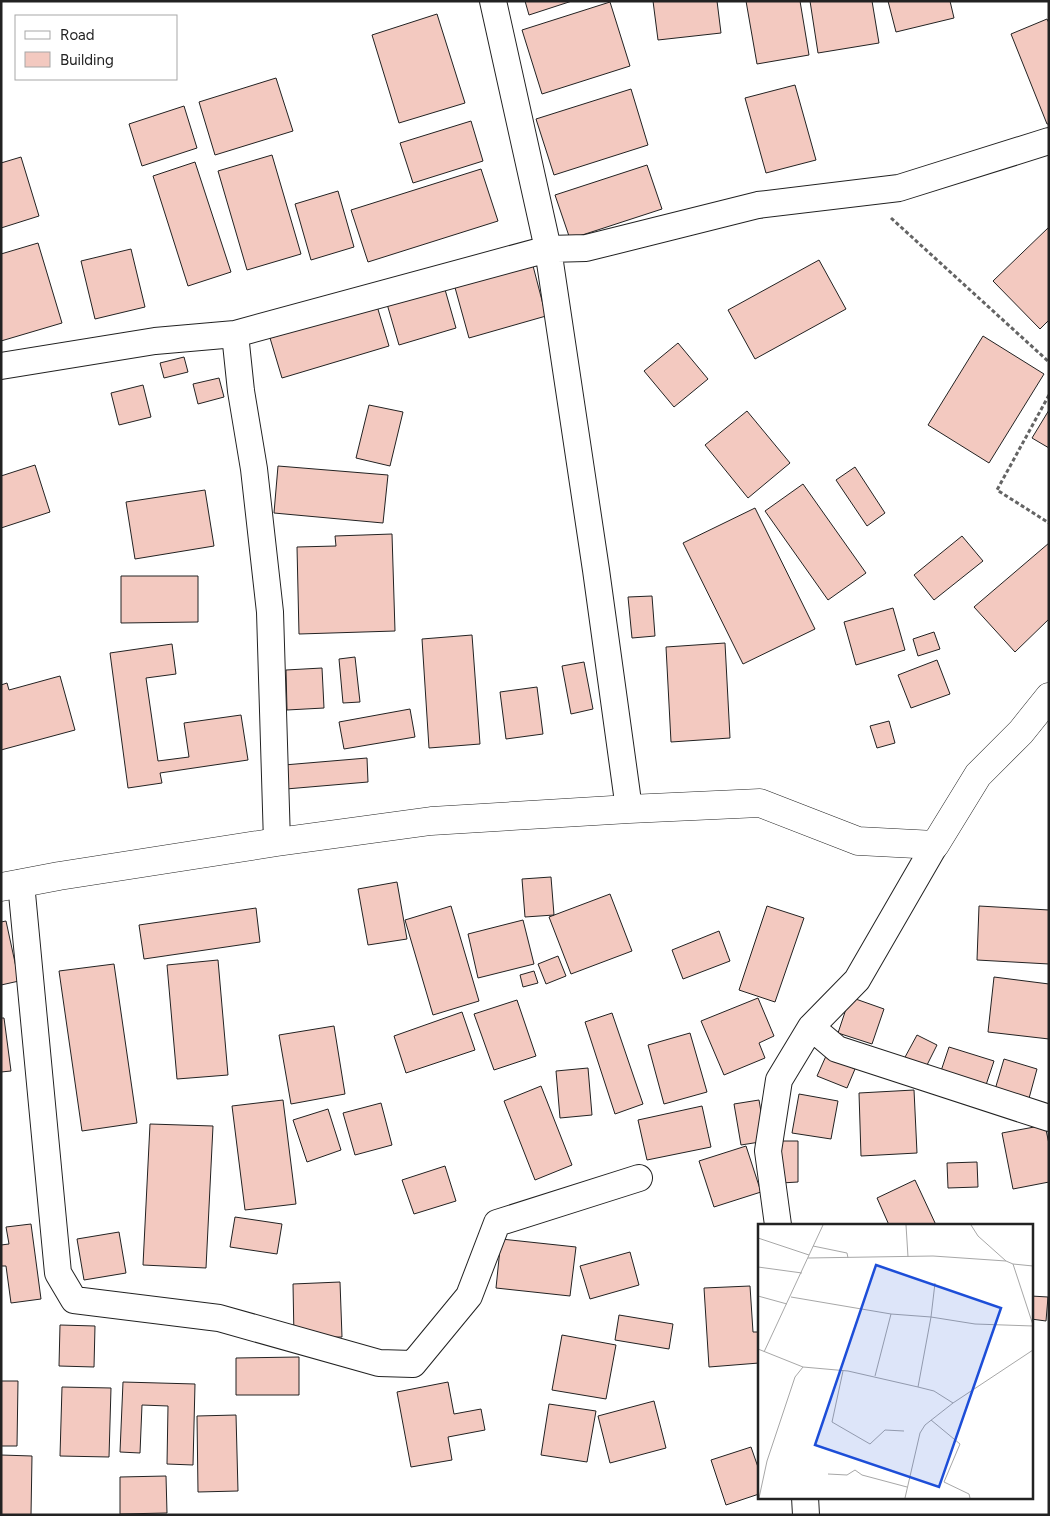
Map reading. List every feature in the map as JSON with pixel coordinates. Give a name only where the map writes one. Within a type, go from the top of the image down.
[{"type":"street","points":[[493,1],[548,249],[596,570],[629,809]]},
{"type":"street","points":[[1,366],[155,341],[235,334],[548,249],[586,248],[758,206],[899,188],[1049,141]]},
{"type":"street","points":[[235,334],[241,391],[254,469],[270,612],[277,842]]},
{"type":"street","points":[[778,1224],[768,1151],[779,1080],[811,1027],[856,980],[934,845],[978,775],[1021,732],[1049,697]]},
{"type":"street","points":[[639,1178],[497,1223],[469,1296],[413,1364],[379,1363],[219,1318],[74,1300],[58,1273],[11,885],[277,842],[432,821],[760,802],[858,841],[934,845]]},
{"type":"street","points":[[811,1027],[837,1049],[1049,1118]]},
{"type":"street","points":[[805,1498],[806,1515]]},
{"type":"path","points":[[862,193],[1049,362]]},
{"type":"path","points":[[1049,395],[998,490],[1049,523]]},
{"type":"building","points":[[525,1],[572,1],[529,15]]},
{"type":"building","points":[[653,1],[717,1],[721,33],[658,40]]},
{"type":"building","points":[[746,1],[800,1],[809,55],[757,64]]},
{"type":"building","points":[[810,1],[872,1],[879,43],[818,53]]},
{"type":"building","points":[[888,1],[950,1],[954,18],[896,32]]},
{"type":"building","points":[[610,2],[630,66],[542,94],[522,30]]},
{"type":"building","points":[[437,14],[465,103],[399,123],[372,35]]},
{"type":"building","points":[[1047,19],[1049,23],[1049,124],[1047,124],[1011,34]]},
{"type":"building","points":[[276,78],[293,131],[215,155],[199,102]]},
{"type":"building","points":[[795,85],[816,160],[766,173],[745,98]]},
{"type":"building","points":[[631,89],[648,145],[554,175],[536,119]]},
{"type":"building","points":[[184,106],[197,148],[142,166],[129,124]]},
{"type":"building","points":[[471,121],[483,161],[413,183],[400,143]]},
{"type":"building","points":[[272,155],[301,254],[247,270],[218,171]]},
{"type":"building","points":[[21,157],[39,216],[1,228],[1,163]]},
{"type":"building","points":[[195,162],[231,272],[188,286],[153,176]]},
{"type":"building","points":[[647,165],[662,209],[570,239],[555,195]]},
{"type":"building","points":[[481,169],[498,221],[368,262],[351,210]]},
{"type":"building","points":[[338,191],[354,247],[311,260],[295,204]]},
{"type":"building","points":[[1049,227],[1049,320],[1040,329],[993,281]]},
{"type":"building","points":[[38,243],[62,323],[1,341],[1,254]]},
{"type":"building","points":[[131,249],[145,307],[95,319],[81,261]]},
{"type":"building","points":[[819,260],[846,309],[755,359],[728,310]]},
{"type":"building","points":[[532,262],[546,316],[469,338],[454,284]]},
{"type":"building","points":[[444,286],[456,328],[399,345],[387,304]]},
{"type":"building","points":[[377,306],[389,346],[282,378],[270,338]]},
{"type":"building","points":[[983,336],[1044,374],[989,463],[928,425]]},
{"type":"building","points":[[678,343],[708,379],[674,407],[644,371]]},
{"type":"building","points":[[184,357],[188,372],[164,378],[160,363]]},
{"type":"building","points":[[219,378],[224,397],[198,404],[193,384]]},
{"type":"building","points":[[143,385],[151,417],[119,425],[111,393]]},
{"type":"building","points":[[369,405],[403,412],[390,466],[356,458]]},
{"type":"building","points":[[1049,410],[1049,448],[1032,438]]},
{"type":"building","points":[[747,411],[790,463],[748,498],[705,445]]},
{"type":"building","points":[[35,465],[50,512],[1,528],[1,476]]},
{"type":"building","points":[[278,466],[388,475],[383,523],[274,513]]},
{"type":"building","points":[[855,467],[885,513],[867,526],[836,480]]},
{"type":"building","points":[[803,484],[866,573],[828,600],[765,511]]},
{"type":"building","points":[[205,490],[214,546],[135,559],[126,502]]},
{"type":"building","points":[[755,508],[815,629],[743,664],[683,543]]},
{"type":"building","points":[[392,534],[395,631],[299,634],[297,547],[336,546],[335,536]]},
{"type":"building","points":[[962,536],[983,561],[934,600],[914,575]]},
{"type":"building","points":[[1049,543],[1049,619],[1015,652],[974,607]]},
{"type":"building","points":[[121,576],[198,576],[198,622],[121,623]]},
{"type":"building","points":[[652,596],[655,636],[632,638],[628,597]]},
{"type":"building","points":[[893,608],[905,650],[856,665],[844,622]]},
{"type":"building","points":[[934,632],[940,649],[918,656],[913,639]]},
{"type":"building","points":[[472,635],[480,744],[429,748],[422,639]]},
{"type":"building","points":[[725,643],[730,738],[671,742],[666,647]]},
{"type":"building","points":[[172,644],[176,674],[146,678],[158,761],[189,757],[184,723],[241,715],[248,760],[160,773],[162,783],[128,788],[110,653]]},
{"type":"building","points":[[355,657],[360,702],[343,703],[339,659]]},
{"type":"building","points":[[937,660],[950,694],[911,708],[898,675]]},
{"type":"building","points":[[584,662],[593,709],[571,714],[562,666]]},
{"type":"building","points":[[322,668],[324,708],[287,710],[286,670]]},
{"type":"building","points":[[60,676],[75,730],[1,750],[1,685],[7,683],[9,690]]},
{"type":"building","points":[[537,687],[543,734],[506,739],[500,692]]},
{"type":"building","points":[[410,709],[415,737],[344,749],[339,722]]},
{"type":"building","points":[[889,721],[895,743],[877,748],[870,726]]},
{"type":"building","points":[[367,758],[368,782],[286,789],[284,765]]},
{"type":"building","points":[[551,877],[554,915],[525,917],[522,879]]},
{"type":"building","points":[[397,882],[407,939],[368,945],[358,889]]},
{"type":"building","points":[[610,894],[632,951],[571,974],[549,917]]},
{"type":"building","points":[[451,906],[479,1001],[433,1015],[405,920]]},
{"type":"building","points":[[767,906],[804,918],[775,1002],[739,990]]},
{"type":"building","points":[[979,906],[1049,910],[1049,964],[977,960]]},
{"type":"building","points":[[256,908],[260,942],[144,959],[139,925]]},
{"type":"building","points":[[523,920],[534,964],[478,978],[468,934]]},
{"type":"building","points":[[6,921],[19,981],[1,985],[1,922]]},
{"type":"building","points":[[719,931],[730,961],[683,979],[672,950]]},
{"type":"building","points":[[558,956],[566,976],[546,984],[538,964]]},
{"type":"building","points":[[218,960],[228,1075],[177,1079],[167,965]]},
{"type":"building","points":[[114,964],[137,1123],[82,1131],[59,971]]},
{"type":"building","points":[[534,971],[538,983],[523,987],[520,975]]},
{"type":"building","points":[[994,977],[1049,984],[1049,1039],[988,1032]]},
{"type":"building","points":[[850,997],[884,1009],[872,1044],[838,1033]]},
{"type":"building","points":[[758,998],[774,1036],[759,1043],[765,1058],[724,1075],[701,1021]]},
{"type":"building","points":[[517,1000],[536,1056],[494,1070],[474,1014]]},
{"type":"building","points":[[462,1012],[475,1050],[406,1073],[394,1036]]},
{"type":"building","points":[[612,1013],[643,1104],[615,1114],[585,1022]]},
{"type":"building","points":[[1,1018],[4,1018],[11,1071],[1,1072]]},
{"type":"building","points":[[334,1026],[345,1094],[291,1104],[279,1035]]},
{"type":"building","points":[[690,1033],[707,1092],[664,1104],[648,1045]]},
{"type":"building","points":[[917,1035],[937,1045],[925,1069],[904,1059]]},
{"type":"building","points":[[949,1047],[994,1061],[985,1088],[940,1074]]},
{"type":"building","points":[[826,1056],[855,1069],[847,1088],[817,1076]]},
{"type":"building","points":[[1004,1059],[1037,1069],[1028,1102],[994,1093]]},
{"type":"building","points":[[588,1068],[592,1115],[560,1118],[556,1071]]},
{"type":"building","points":[[541,1086],[572,1165],[535,1180],[504,1101]]},
{"type":"building","points":[[914,1090],[917,1153],[861,1156],[859,1093]]},
{"type":"building","points":[[799,1094],[838,1101],[831,1139],[792,1133]]},
{"type":"building","points":[[283,1100],[296,1204],[245,1210],[232,1106]]},
{"type":"building","points":[[759,1100],[766,1141],[741,1145],[734,1104]]},
{"type":"building","points":[[381,1103],[392,1145],[355,1155],[343,1113]]},
{"type":"building","points":[[702,1106],[711,1147],[647,1160],[638,1120]]},
{"type":"building","points":[[328,1109],[341,1150],[307,1162],[293,1120]]},
{"type":"building","points":[[150,1124],[213,1126],[206,1268],[143,1265]]},
{"type":"building","points":[[1045,1125],[1049,1144],[1049,1182],[1013,1189],[1002,1133]]},
{"type":"building","points":[[781,1141],[798,1141],[798,1182],[781,1183]]},
{"type":"building","points":[[746,1146],[761,1192],[714,1207],[699,1161]]},
{"type":"building","points":[[977,1162],[978,1187],[948,1188],[947,1163]]},
{"type":"building","points":[[445,1166],[456,1201],[414,1214],[402,1180]]},
{"type":"building","points":[[915,1180],[936,1224],[889,1224],[877,1198]]},
{"type":"building","points":[[235,1217],[282,1224],[277,1254],[230,1247]]},
{"type":"building","points":[[31,1224],[41,1299],[11,1303],[6,1266],[1,1266],[1,1245],[9,1244],[6,1227]]},
{"type":"building","points":[[119,1232],[126,1273],[84,1280],[77,1239]]},
{"type":"building","points":[[501,1239],[576,1247],[570,1296],[496,1288]]},
{"type":"building","points":[[630,1252],[639,1285],[590,1299],[580,1266]]},
{"type":"building","points":[[340,1282],[342,1337],[294,1338],[293,1284]]},
{"type":"building","points":[[750,1286],[753,1332],[758,1332],[758,1363],[709,1367],[704,1288]]},
{"type":"building","points":[[1032,1296],[1048,1297],[1046,1321],[1032,1319]]},
{"type":"building","points":[[619,1315],[673,1324],[669,1349],[615,1340]]},
{"type":"building","points":[[60,1325],[95,1326],[94,1367],[59,1366]]},
{"type":"building","points":[[562,1335],[616,1345],[606,1399],[552,1390]]},
{"type":"building","points":[[299,1357],[299,1395],[236,1395],[236,1358]]},
{"type":"building","points":[[1,1381],[18,1381],[17,1446],[1,1446]]},
{"type":"building","points":[[123,1382],[195,1384],[193,1465],[167,1464],[168,1406],[142,1405],[140,1453],[120,1452]]},
{"type":"building","points":[[448,1382],[454,1414],[481,1409],[485,1430],[448,1437],[452,1460],[411,1467],[397,1392]]},
{"type":"building","points":[[62,1387],[111,1388],[109,1457],[60,1456]]},
{"type":"building","points":[[654,1401],[666,1448],[610,1463],[598,1416]]},
{"type":"building","points":[[549,1404],[596,1411],[587,1462],[541,1455]]},
{"type":"building","points":[[236,1415],[238,1491],[198,1492],[197,1416]]},
{"type":"building","points":[[751,1447],[758,1467],[758,1494],[726,1505],[711,1460]]},
{"type":"building","points":[[1,1455],[32,1456],[31,1515],[1,1515]]},
{"type":"building","points":[[166,1476],[167,1513],[120,1514],[120,1477]]}]
